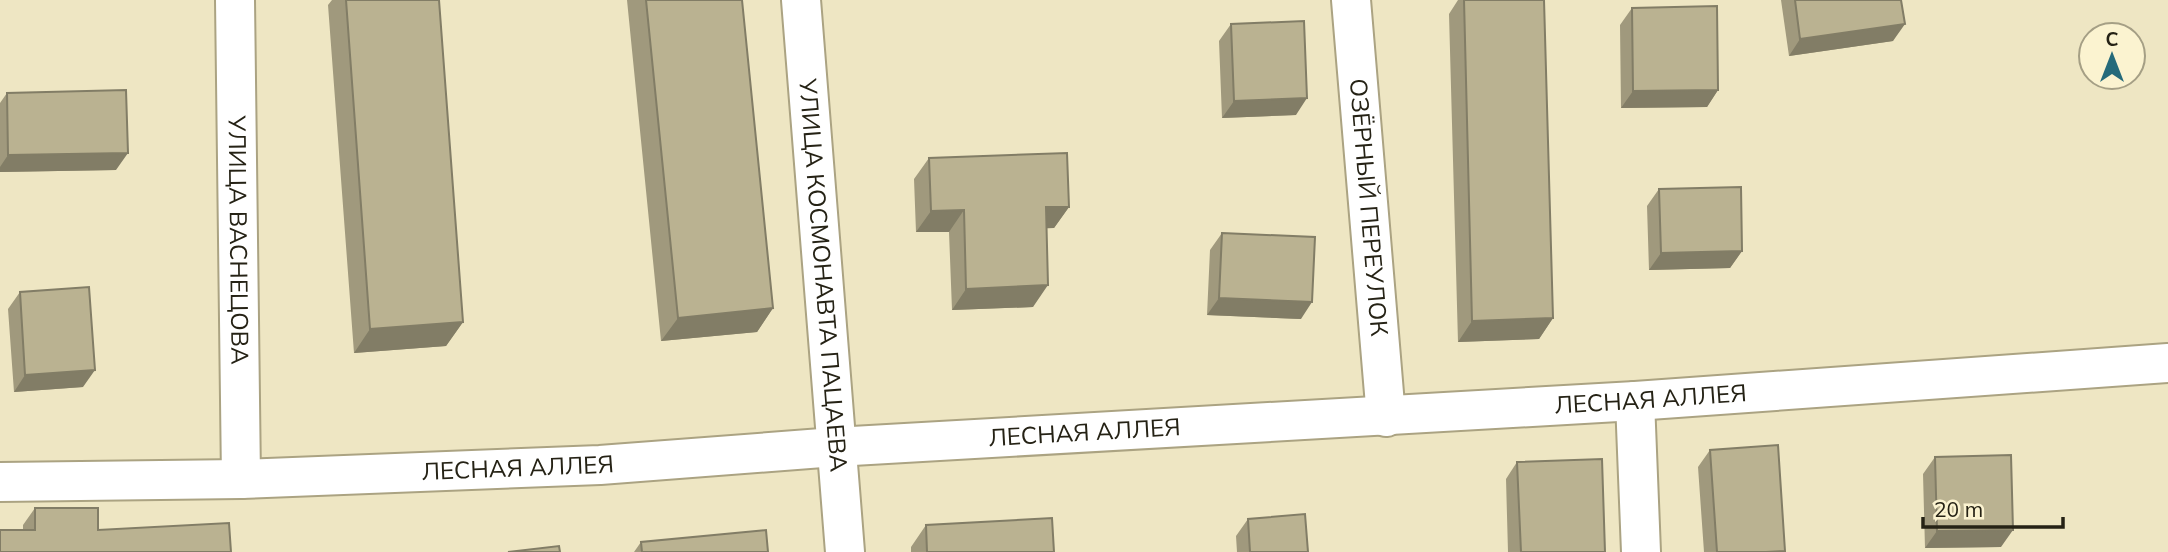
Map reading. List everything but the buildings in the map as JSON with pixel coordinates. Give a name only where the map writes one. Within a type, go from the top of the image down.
[{"type":"street","name":"УЛИЦА ВАСНЕЦОВА","points":[[234,0],[241,478]]},
{"type":"street","name":"УЛИЦА КОСМОНАВТА ПАЦАЕВА","points":[[802,0],[845,552]]},
{"type":"street","name":"ОЗЁРНЫЙ ПЕРЕУЛОК","points":[[1350,0],[1386,417]]},
{"type":"street","name":"ЛЕСНАЯ АЛЛЕЯ","points":[[0,482],[241,478],[600,465],[835,447],[1635,401],[2168,363]]},
{"type":"street","points":[[1635,401],[1641,552]]}]
